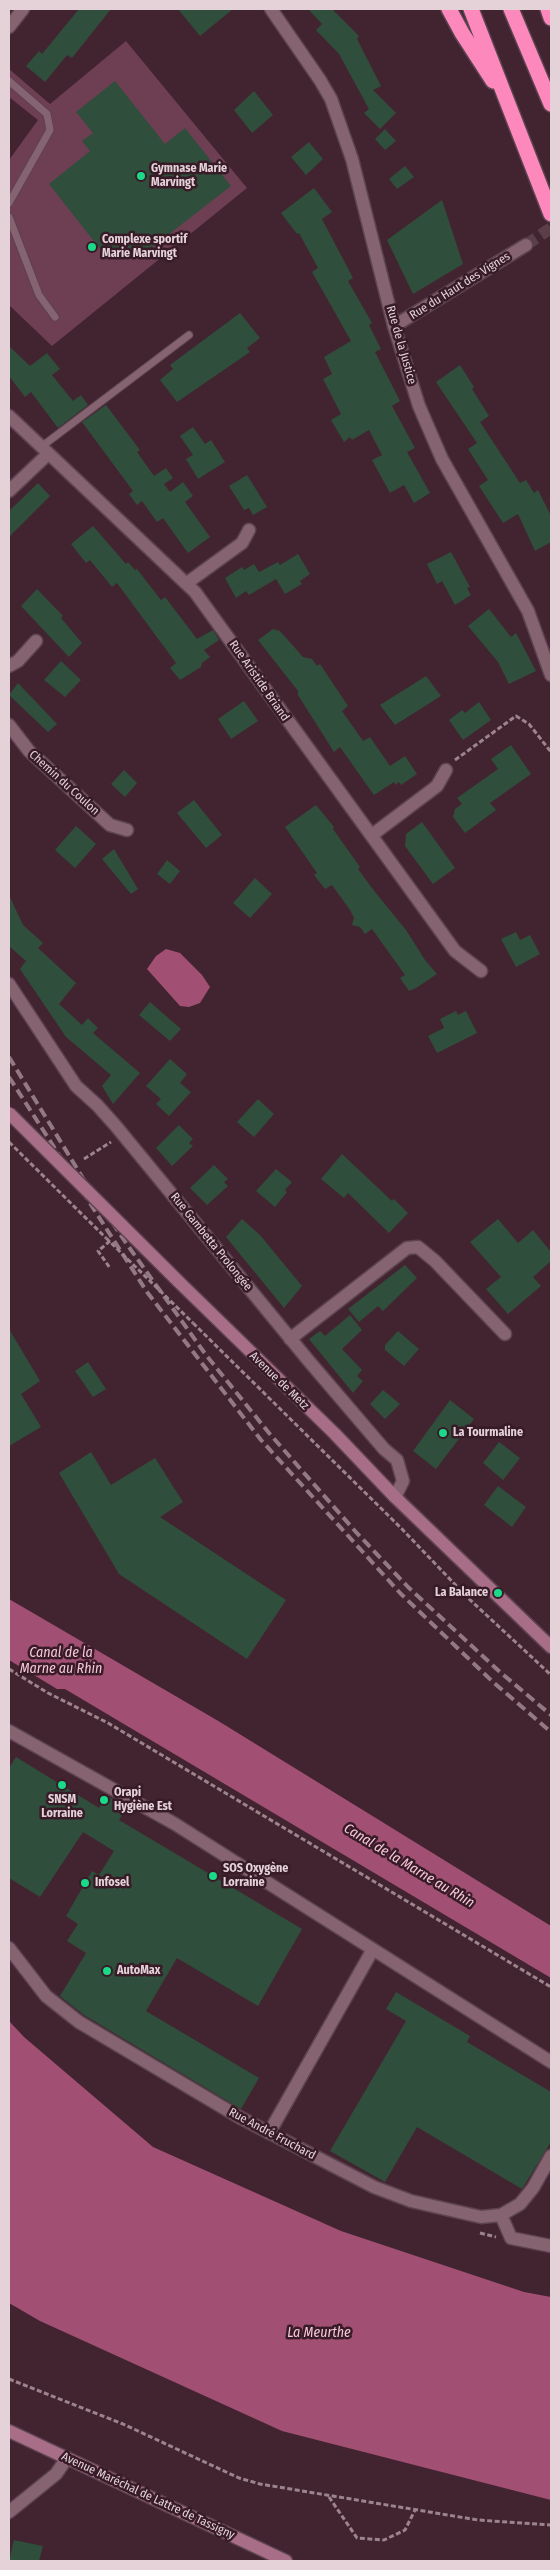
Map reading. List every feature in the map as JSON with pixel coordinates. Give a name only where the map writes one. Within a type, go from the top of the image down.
[{"type":"highway","points":[[449,9],[462,33],[513,112]]},
{"type":"highway","points":[[471,9],[513,112],[551,214]]},
{"type":"highway","points":[[511,9],[551,104]]},
{"type":"highway","points":[[548,9],[551,18]]},
{"type":"main road","name":"Avenue de Metz","points":[[9,1113],[335,1434],[395,1497],[551,1647]]},
{"type":"main road","name":"Avenue Maréchal de Lattre de Tassigny","points":[[9,2430],[286,2561]]},
{"type":"street","points":[[9,26],[23,9]]},
{"type":"street","name":"Rue de la Justice","points":[[271,9],[320,80],[342,128],[394,326],[419,406],[431,434],[528,611],[551,675]]},
{"type":"street","name":"Rue du Haut des Vignes","points":[[394,326],[526,245]]},
{"type":"street","name":"Rue Aristide Briand","points":[[9,416],[187,583],[455,951],[481,970]]},
{"type":"street","points":[[9,491],[45,451]]},
{"type":"street","points":[[187,583],[242,543],[249,530]]},
{"type":"street","points":[[9,666],[18,661],[36,640]]},
{"type":"street","name":"Chemin du Coulon","points":[[9,725],[29,751],[110,825],[127,830]]},
{"type":"street","points":[[372,835],[437,786],[446,770]]},
{"type":"street","name":"Rue Gambetta Prolongée","points":[[9,984],[76,1086],[98,1105],[290,1339],[384,1449],[397,1460],[401,1468],[403,1481],[395,1497]]},
{"type":"street","points":[[290,1339],[407,1248],[418,1247],[436,1261],[505,1334]]},
{"type":"street","points":[[9,1731],[175,1824],[551,2062]]},
{"type":"street","name":"Rue André Fruchard","points":[[9,1948],[54,2005],[239,2118],[374,2187],[411,2201],[481,2217],[501,2215]]},
{"type":"street","points":[[269,2133],[372,1950]]},
{"type":"street","points":[[551,2156],[533,2188],[520,2204],[501,2215],[511,2238],[551,2246]]},
{"type":"street","points":[[9,2512],[56,2474],[67,2458]]},
{"type":"lane","points":[[9,81],[47,114],[50,130],[9,203]]},
{"type":"lane","points":[[9,218],[39,295],[55,317]]},
{"type":"lane","points":[[45,451],[188,335]]},
{"type":"path","points":[[446,770],[457,758],[516,716],[529,724],[551,752]]},
{"type":"path","points":[[9,1142],[402,1529],[467,1598],[551,1675]]},
{"type":"path","points":[[84,1159],[112,1142]]},
{"type":"path","points":[[108,1240],[98,1251],[110,1268]]},
{"type":"path","points":[[9,1668],[48,1693],[108,1723],[551,1987]]},
{"type":"path","points":[[9,2379],[123,2424],[239,2478],[328,2497],[494,2522],[551,2525]]},
{"type":"path","points":[[328,2497],[357,2538],[384,2540],[405,2530],[415,2510]]},
{"type":"shaded area","name":"Complexe sportif Marie Marvingt","points":[[126,41],[247,188],[52,346],[9,305],[9,160],[38,120],[9,97],[9,69],[50,104]]},
{"type":"water","points":[[166,949],[180,953],[202,975],[210,987],[200,1003],[189,1007],[180,1006],[147,969],[156,956]]},
{"type":"water","name":"Canal de la Marne au Rhin","points":[[9,1599],[220,1722],[551,1926],[551,1978],[65,1689],[57,1689],[9,1660]]},
{"type":"water","name":"La Meurthe","points":[[9,2021],[24,2037],[153,2147],[341,2231],[524,2292],[551,2297],[551,2500],[282,2431],[40,2321],[9,2303]]},
{"type":"building","points":[[79,9],[111,9],[72,58],[67,55],[45,82],[26,66],[39,51],[42,54]]},
{"type":"building","points":[[178,9],[233,9],[200,36]]},
{"type":"building","points":[[308,9],[332,9],[359,36],[357,39],[381,86],[373,90],[396,113],[380,129],[364,113],[369,109],[339,54],[316,30],[322,24]]},
{"type":"building","name":"Gymnase Marie Marvingt","points":[[115,81],[165,144],[185,128],[231,186],[137,259],[128,247],[115,257],[110,250],[104,254],[49,184],[90,151],[82,141],[93,133],[76,112]]},
{"type":"building","points":[[254,91],[273,115],[252,133],[234,110]]},
{"type":"building","points":[[385,129],[396,141],[385,150],[375,139]]},
{"type":"building","points":[[309,142],[323,159],[306,175],[291,157]]},
{"type":"building","points":[[405,166],[414,177],[397,189],[389,179]]},
{"type":"building","points":[[314,188],[332,212],[322,219],[353,278],[348,281],[372,323],[369,325],[381,349],[375,352],[400,401],[392,406],[415,448],[407,452],[430,493],[414,503],[404,485],[390,493],[372,460],[382,455],[369,430],[352,440],[350,437],[344,442],[331,420],[341,414],[323,379],[332,374],[324,357],[351,341],[312,272],[318,268],[299,233],[297,234],[281,213]]},
{"type":"building","points":[[442,200],[463,264],[413,294],[387,240]]},
{"type":"building","points":[[240,313],[260,338],[247,348],[250,352],[177,402],[160,380],[173,369],[170,365]]},
{"type":"building","points":[[9,346],[30,366],[47,353],[60,369],[52,375],[73,401],[81,395],[88,405],[58,428],[31,392],[25,397],[9,376]]},
{"type":"building","points":[[460,365],[489,416],[480,422],[520,483],[526,480],[534,493],[538,490],[551,516],[551,542],[535,551],[518,514],[503,523],[479,486],[488,480],[468,449],[477,443],[436,382]]},
{"type":"building","points":[[106,405],[140,450],[137,452],[154,476],[166,468],[173,478],[164,484],[170,492],[183,482],[193,496],[185,502],[210,537],[188,553],[163,518],[157,522],[142,501],[137,505],[129,494],[133,491],[82,422]]},
{"type":"building","points":[[193,427],[205,444],[211,440],[225,462],[198,479],[186,459],[193,455],[180,436]]},
{"type":"building","points":[[247,475],[267,507],[253,515],[249,508],[244,510],[229,486]]},
{"type":"building","points":[[38,483],[50,496],[9,537],[9,511]]},
{"type":"building","points":[[93,526],[126,564],[128,562],[135,570],[137,569],[161,600],[165,597],[197,639],[213,630],[219,640],[204,650],[210,657],[202,663],[201,667],[180,680],[170,668],[176,663],[117,583],[112,587],[90,560],[86,563],[71,544]]},
{"type":"building","points":[[451,552],[470,587],[467,588],[471,595],[455,605],[442,581],[437,584],[427,564]]},
{"type":"building","points":[[298,554],[310,574],[300,581],[302,584],[285,594],[276,579],[249,595],[246,591],[236,598],[225,578],[242,567],[244,570],[254,564],[259,572],[278,562],[280,565]]},
{"type":"building","points":[[37,589],[63,616],[61,618],[82,643],[69,657],[21,606]]},
{"type":"building","points":[[489,609],[511,637],[516,633],[536,671],[509,684],[498,662],[468,626]]},
{"type":"building","points":[[273,629],[280,631],[303,657],[312,659],[317,666],[320,664],[348,706],[342,711],[363,741],[370,737],[390,766],[405,756],[417,774],[401,785],[399,782],[395,785],[394,782],[374,795],[340,747],[334,752],[298,695],[298,691],[258,640]]},
{"type":"building","points":[[61,661],[81,680],[65,697],[44,680]]},
{"type":"building","points":[[426,676],[441,696],[395,725],[380,705]]},
{"type":"building","points":[[18,683],[57,724],[48,732],[9,695]]},
{"type":"building","points":[[244,701],[258,721],[231,739],[218,719]]},
{"type":"building","points":[[479,702],[491,720],[463,740],[449,720],[462,710],[465,713]]},
{"type":"building","points":[[511,745],[531,774],[490,803],[496,810],[465,833],[453,817],[455,809],[462,804],[457,798],[498,769],[491,759]]},
{"type":"building","points":[[124,770],[137,783],[125,797],[111,784]]},
{"type":"building","points":[[194,800],[222,835],[206,848],[177,813]]},
{"type":"building","points":[[316,805],[334,827],[333,829],[360,867],[358,869],[406,930],[425,960],[437,974],[416,988],[409,991],[400,978],[405,975],[372,929],[365,934],[360,927],[352,925],[354,918],[350,910],[332,885],[325,889],[314,875],[317,873],[285,827]]},
{"type":"building","points":[[422,822],[455,868],[433,884],[405,846],[406,834]]},
{"type":"building","points":[[76,826],[96,844],[75,868],[55,850]]},
{"type":"building","points":[[114,849],[138,889],[131,894],[102,859]]},
{"type":"building","points":[[167,860],[180,871],[170,884],[157,874]]},
{"type":"building","points":[[255,878],[272,894],[250,918],[233,903]]},
{"type":"building","points":[[9,895],[23,925],[43,943],[38,948],[76,983],[59,1004],[82,1025],[88,1018],[98,1028],[93,1033],[140,1073],[113,1104],[102,1086],[111,1075],[66,1037],[20,969],[26,961],[9,946]]},
{"type":"building","points":[[516,932],[520,940],[530,935],[540,954],[516,967],[501,939]]},
{"type":"building","points":[[150,1002],[181,1029],[170,1041],[139,1015]]},
{"type":"building","points":[[456,1011],[458,1015],[466,1011],[477,1033],[437,1053],[428,1036],[444,1028],[440,1019]]},
{"type":"building","points":[[170,1059],[187,1074],[180,1083],[191,1092],[169,1116],[156,1104],[161,1099],[146,1086]]},
{"type":"building","points":[[258,1099],[274,1114],[254,1137],[237,1122]]},
{"type":"building","points":[[179,1125],[193,1139],[189,1143],[193,1146],[172,1166],[156,1148]]},
{"type":"building","points":[[342,1154],[392,1201],[394,1199],[408,1213],[389,1233],[348,1193],[344,1198],[321,1179]]},
{"type":"building","points":[[214,1165],[228,1179],[224,1182],[228,1186],[207,1205],[190,1188]]},
{"type":"building","points":[[276,1169],[292,1182],[275,1207],[256,1191]]},
{"type":"building","points":[[242,1219],[260,1235],[302,1286],[284,1308],[226,1237]]},
{"type":"building","points":[[498,1219],[518,1243],[533,1230],[551,1252],[551,1261],[533,1277],[541,1286],[508,1314],[486,1289],[501,1277],[470,1242]]},
{"type":"building","points":[[405,1265],[417,1278],[383,1311],[378,1306],[359,1322],[348,1309]]},
{"type":"building","points":[[350,1315],[362,1330],[342,1349],[362,1370],[357,1376],[363,1381],[353,1393],[309,1339],[320,1331],[325,1336]]},
{"type":"building","points":[[9,1329],[40,1381],[21,1394],[41,1427],[9,1446]]},
{"type":"building","points":[[398,1331],[419,1349],[404,1366],[385,1350],[385,1345]]},
{"type":"building","points":[[88,1362],[106,1389],[93,1397],[75,1371]]},
{"type":"building","points":[[383,1390],[400,1404],[385,1419],[370,1404]]},
{"type":"building","name":"La Tourmaline","points":[[450,1400],[474,1419],[436,1469],[413,1451]]},
{"type":"building","points":[[499,1442],[520,1458],[503,1480],[483,1463]]},
{"type":"building","points":[[91,1452],[111,1485],[155,1458],[183,1502],[160,1517],[286,1600],[247,1659],[119,1574],[59,1473]]},
{"type":"building","points":[[498,1486],[526,1507],[512,1527],[484,1505]]},
{"type":"building","points":[[16,1757],[99,1808],[107,1796],[127,1807],[119,1820],[302,1929],[258,2006],[177,1958],[146,2011],[259,2078],[241,2109],[84,2015],[60,1996],[86,1953],[67,1941],[78,1924],[66,1916],[92,1871],[99,1875],[114,1851],[83,1832],[40,1897],[9,1878],[9,1768]]},
{"type":"building","points":[[396,1992],[470,2036],[467,2042],[551,2092],[551,2142],[522,2189],[417,2127],[385,2182],[330,2151],[406,2021],[386,2009]]},
{"type":"building","points":[[14,2540],[43,2546],[39,2561],[9,2561]]},
{"type":"tunnel","points":[[526,245],[551,228]]},
{"type":"railway","points":[[9,1057],[84,1180],[126,1243],[206,1355],[269,1433],[355,1531],[408,1587],[500,1672],[551,1715]]},
{"type":"railway","points":[[9,1077],[147,1292],[261,1440],[401,1594],[493,1682],[551,1732]]},
{"type":"place","name":"Gymnase Marie Marvingt","points":[[141,176]]},
{"type":"place","name":"Complexe sportif Marie Marvingt","points":[[92,247]]},
{"type":"place","name":"La Tourmaline","points":[[443,1433]]},
{"type":"place","name":"La Balance","points":[[498,1593]]},
{"type":"place","name":"SNSM Lorraine","points":[[62,1785]]},
{"type":"place","name":"Orapi Hygiène Est","points":[[104,1800]]},
{"type":"place","name":"SOS Oxygène Lorraine","points":[[213,1876]]},
{"type":"place","name":"Infosel","points":[[85,1883]]},
{"type":"place","name":"AutoMax","points":[[107,1971]]}]
